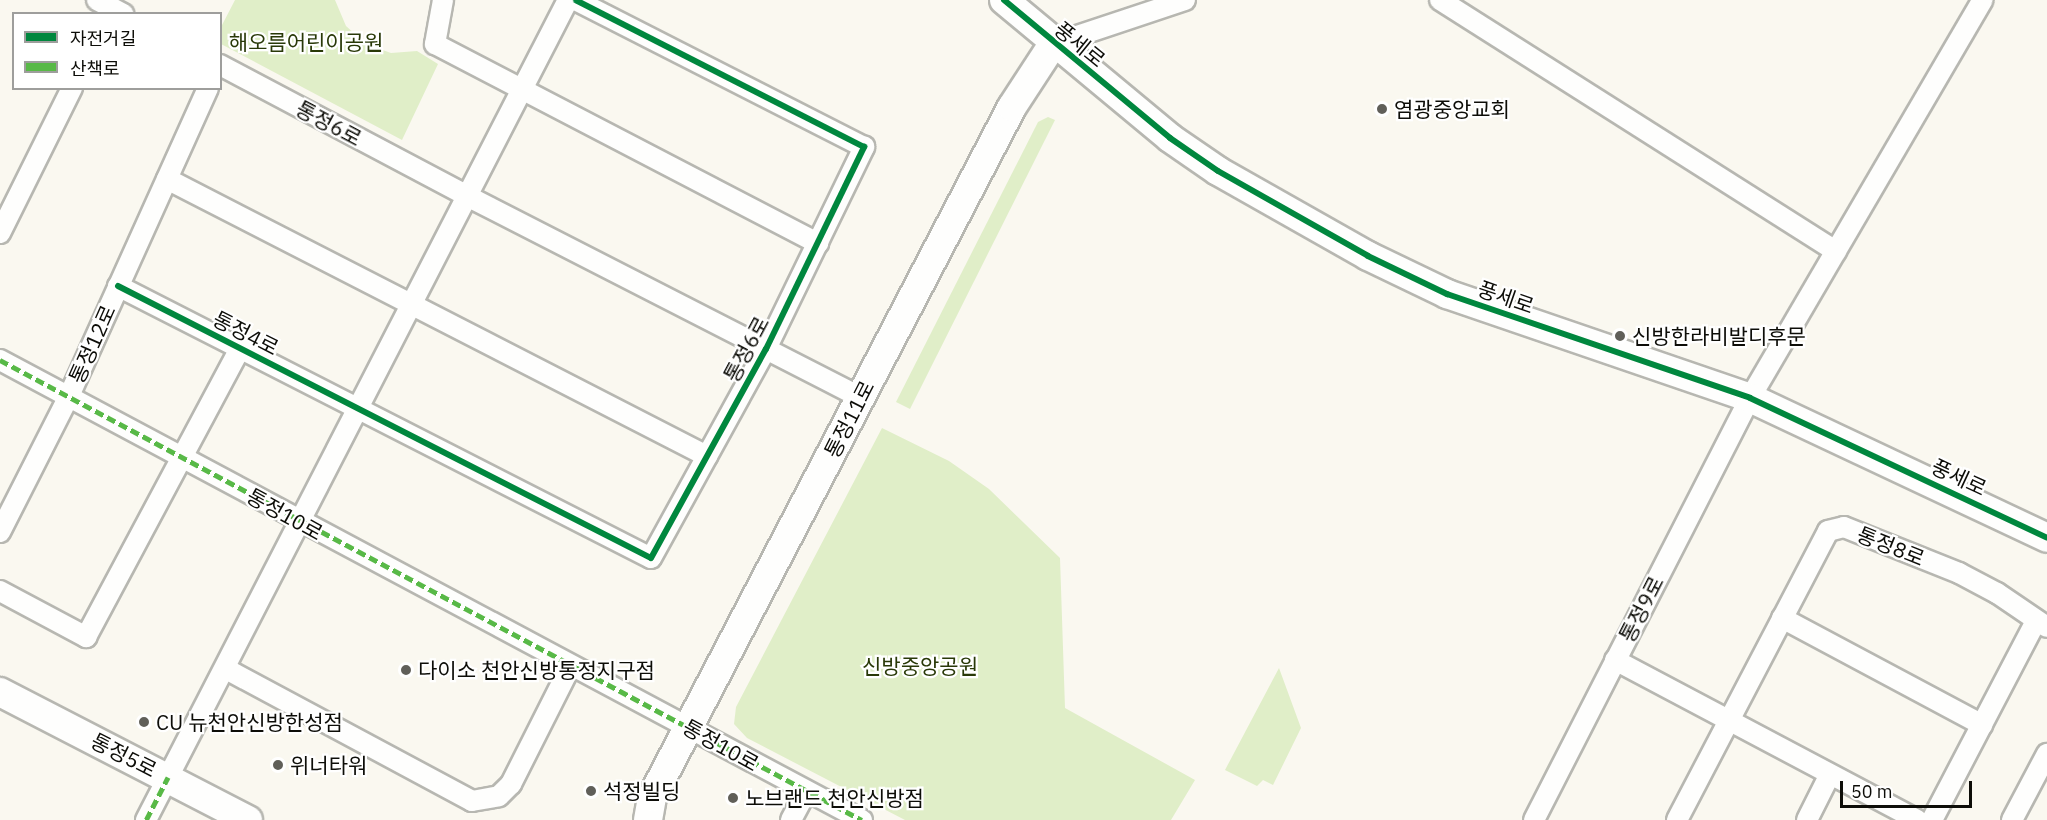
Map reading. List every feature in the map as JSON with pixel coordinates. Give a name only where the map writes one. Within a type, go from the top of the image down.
[{"type":"street","points":[[443,0],[435,44],[521,92],[818,243]]},
{"type":"street","points":[[146,820],[301,524],[568,0]]},
{"type":"street","name":"통정6로","points":[[359,409],[651,558],[766,349],[864,147],[576,0]]},
{"type":"street","name":"풍세로","points":[[1004,0],[1053,44],[1218,171],[1368,256],[1447,294],[1750,398],[2047,538]]},
{"type":"street","points":[[1053,44],[1185,0]]},
{"type":"street","points":[[1440,0],[1836,251]]},
{"type":"street","name":"통정9로","points":[[1534,820],[1750,398],[1983,0]]},
{"type":"street","name":"통정11로","points":[[630,820],[650,808],[689,727],[1012,107],[1053,44]]},
{"type":"street","name":"통정6로","points":[[222,66],[469,197],[860,397]]},
{"type":"street","points":[[0,233],[71,90]]},
{"type":"street","name":"통정12로","points":[[0,532],[69,396],[207,90]]},
{"type":"street","points":[[167,179],[414,303],[707,456]]},
{"type":"street","name":"통정4로","points":[[118,286],[359,409]]},
{"type":"street","name":"통정4로","points":[[0,591],[86,637],[240,348]]},
{"type":"street","name":"통정10로","points":[[0,360],[182,457],[301,524],[862,820]]},
{"type":"street","name":"통정8로","points":[[1677,820],[1822,539],[1828,531],[1844,527],[1959,573],[1997,593],[2042,624],[1982,725],[1932,820]]},
{"type":"street","points":[[1782,618],[1982,725]]},
{"type":"street","points":[[1614,660],[1917,820]]},
{"type":"street","points":[[226,669],[472,801],[499,796],[512,784],[570,667]]},
{"type":"street","name":"통정5로","points":[[0,692],[248,820]]},
{"type":"street","points":[[2013,820],[2047,754]]},
{"type":"street","points":[[1807,820],[1830,774]]},
{"type":"street","points":[[791,820],[806,792]]},
{"type":"green space","name":"해오름어린이공원","points":[[235,0],[335,0],[346,26],[366,44],[391,53],[417,51],[438,64],[402,140],[222,45],[222,25]]},
{"type":"green space","points":[[1048,117],[1055,120],[910,409],[896,402],[1038,122]]},
{"type":"green space","name":"신방중앙공원","points":[[882,428],[949,461],[989,489],[1060,558],[1065,708],[1195,780],[1171,820],[905,820],[747,738],[734,724],[736,707]]},
{"type":"green space","points":[[1279,668],[1301,728],[1273,785],[1263,780],[1257,786],[1225,770]]},
{"type":"marked path","points":[[0,360],[862,820]]},
{"type":"marked path","points":[[146,820],[168,777]]},
{"type":"cycle path","points":[[118,286],[651,558],[766,349],[864,147],[576,0]]},
{"type":"cycle path","points":[[1004,0],[1170,138],[1218,171],[1368,256],[1447,294],[1750,398],[2047,538]]},
{"type":"place","name":"염광중앙교회","points":[[1382,109]]},
{"type":"place","name":"신방한라비발디후문","points":[[1620,336]]},
{"type":"place","name":"다이소 천안신방통정지구점","points":[[406,670]]},
{"type":"place","name":"CU 뉴천안신방한성점","points":[[144,722]]},
{"type":"place","name":"위너타워","points":[[278,765]]},
{"type":"place","name":"석정빌딩","points":[[591,791]]},
{"type":"place","name":"노브랜드 천안신방점","points":[[733,798]]}]
